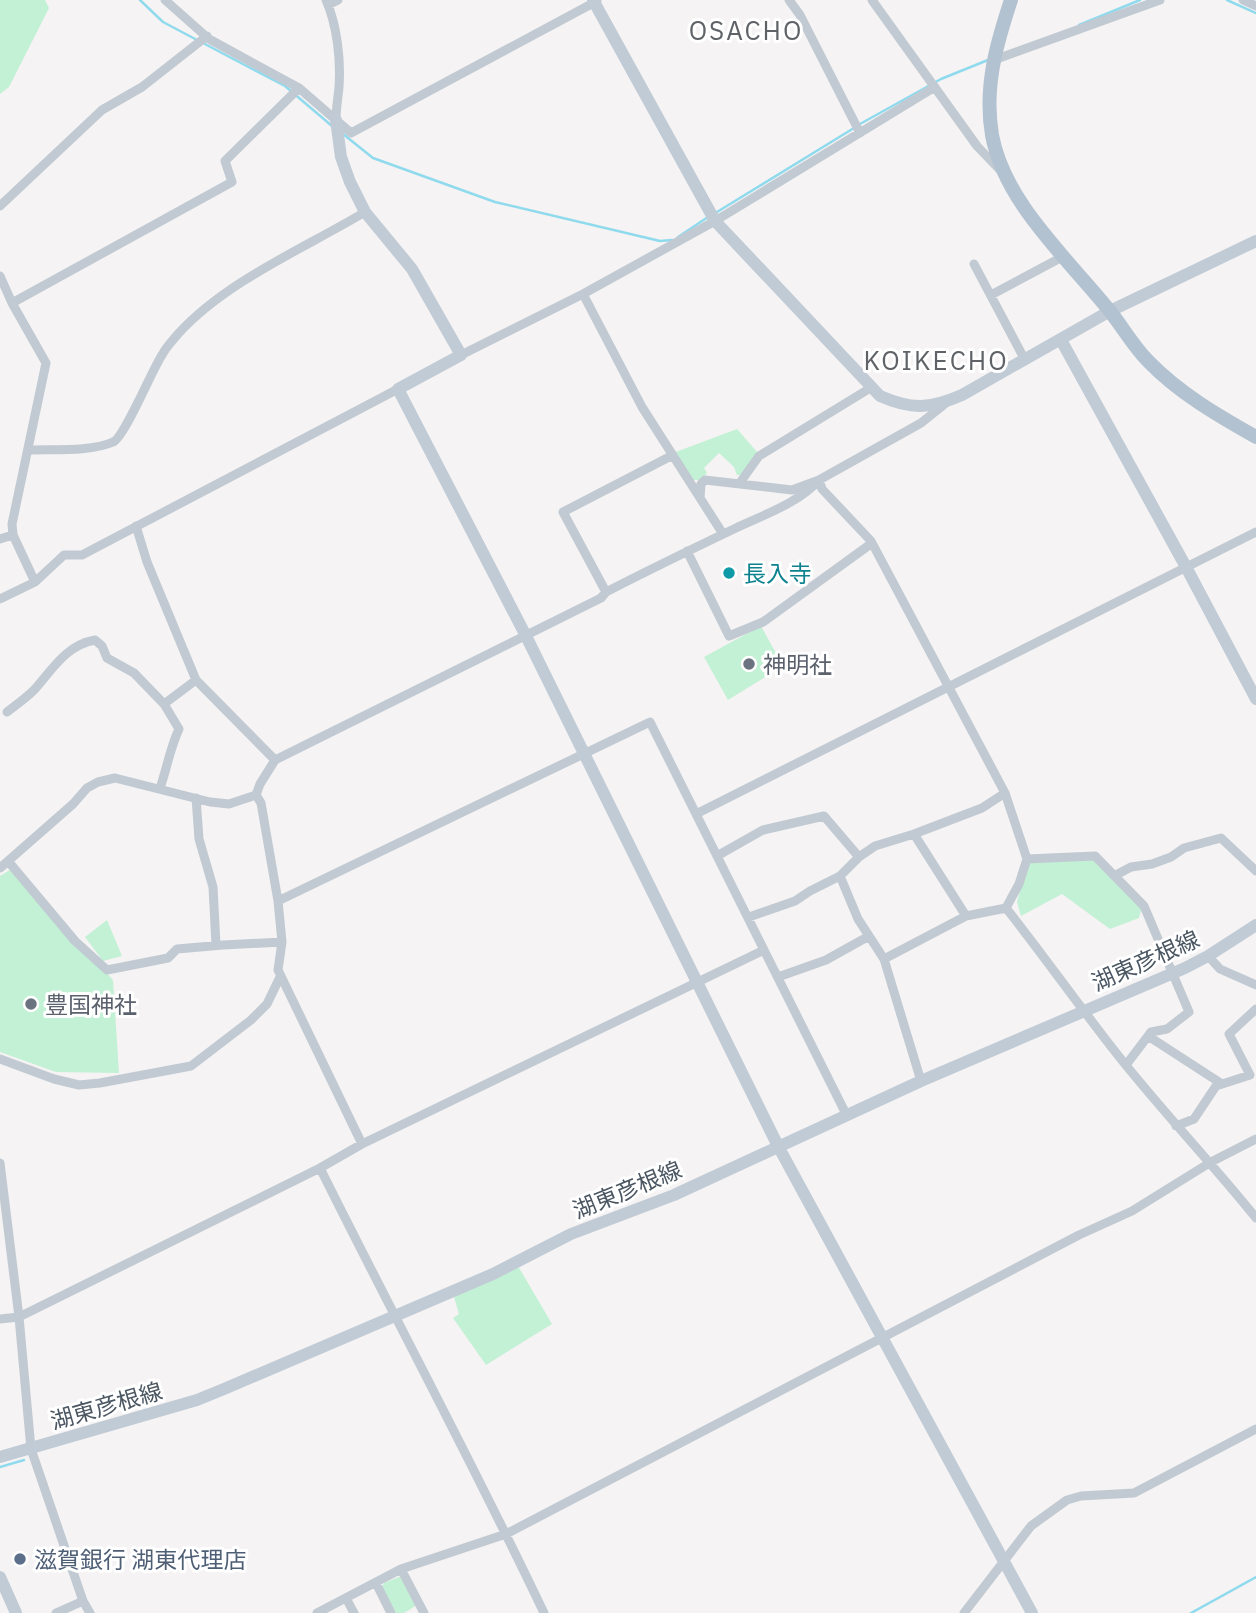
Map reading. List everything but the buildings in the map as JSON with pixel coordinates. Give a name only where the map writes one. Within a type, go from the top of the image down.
[{"type":"main road","points":[[1011,0],[992,61],[990,79],[992,135],[1006,175],[1031,216],[1147,360],[1210,411],[1256,437]]},
{"type":"street","points":[[165,0],[207,36],[296,91],[351,133],[595,1],[712,215],[880,396],[916,408],[950,400]]},
{"type":"street","points":[[338,0],[327,3],[338,51],[339,88],[335,101],[341,157],[365,212],[412,270],[461,355]]},
{"type":"street","points":[[789,0],[800,15],[860,133]]},
{"type":"street","points":[[872,0],[977,146],[1006,175]]},
{"type":"street","points":[[992,61],[1160,0]]},
{"type":"street","points":[[1243,0],[1256,6]]},
{"type":"street","points":[[0,205],[102,110],[142,87],[207,36]]},
{"type":"street","points":[[0,598],[35,582],[64,555],[82,555],[461,355],[583,294],[712,215],[860,133],[934,88]]},
{"type":"street","points":[[12,303],[232,182],[225,161],[296,91]]},
{"type":"street","points":[[29,450],[84,448],[115,442],[163,352],[180,331],[258,272],[365,212]]},
{"type":"street","points":[[700,498],[701,484],[705,480],[792,490],[819,480],[921,423],[950,400],[1110,311],[1256,241]]},
{"type":"street","points":[[990,295],[1064,256]]},
{"type":"street","points":[[974,264],[1025,360]]},
{"type":"street","points":[[0,276],[46,363],[12,524],[13,535],[35,582]]},
{"type":"street","points":[[583,294],[642,407],[723,534]]},
{"type":"street","points":[[1061,340],[1256,699]]},
{"type":"street","points":[[739,484],[759,456],[872,387]]},
{"type":"street","points":[[398,389],[526,636],[778,1146],[1032,1613]]},
{"type":"street","points":[[606,592],[564,512],[673,455]]},
{"type":"street","points":[[256,795],[275,760],[526,636],[601,598],[606,592],[809,491],[819,480]]},
{"type":"street","points":[[819,480],[822,489],[872,543],[1006,793],[1027,859],[1019,884],[1006,908],[967,916],[884,959]]},
{"type":"street","points":[[136,526],[147,562],[196,680],[275,760]]},
{"type":"street","points":[[696,814],[1256,533]]},
{"type":"street","points":[[0,539],[13,535]]},
{"type":"street","points":[[687,551],[729,636],[762,622],[872,543]]},
{"type":"street","points":[[7,712],[32,692],[66,652],[95,640],[102,646],[107,659],[134,673],[164,704],[179,729],[160,788]]},
{"type":"street","points":[[164,704],[196,680]]},
{"type":"street","points":[[278,901],[650,722],[847,1116]]},
{"type":"street","points":[[0,868],[73,804],[87,788],[97,782],[115,778],[229,804],[256,795]]},
{"type":"street","points":[[749,916],[795,901],[840,876],[875,846],[982,808],[1006,793]]},
{"type":"street","points":[[256,795],[261,803],[278,901],[282,942],[278,970],[280,977],[362,1144]]},
{"type":"street","points":[[195,798],[199,839],[213,887],[216,945]]},
{"type":"street","points":[[717,856],[763,830],[824,816],[859,857]]},
{"type":"street","points":[[914,834],[967,916]]},
{"type":"street","points":[[1114,876],[1131,867],[1152,864],[1171,857],[1184,848],[1221,838],[1256,871]]},
{"type":"street","points":[[1027,859],[1095,856],[1144,906],[1189,1012],[1167,1029],[1151,1032],[1126,1065]]},
{"type":"street","points":[[8,861],[75,941],[107,970],[169,958],[177,949],[282,942]]},
{"type":"street","points":[[840,876],[858,919],[884,959],[921,1081]]},
{"type":"street","points":[[1006,908],[1126,1065],[1256,1218]]},
{"type":"street","name":"湖東彦根線","points":[[0,1457],[197,1400],[394,1317],[494,1273],[571,1234],[674,1195],[921,1081],[1171,974],[1208,956],[1256,925]]},
{"type":"street","points":[[778,977],[826,960],[869,936]]},
{"type":"street","points":[[0,1319],[19,1317],[320,1168],[362,1144],[764,950]]},
{"type":"street","points":[[1208,956],[1220,969],[1256,985]]},
{"type":"street","points":[[0,1059],[79,1085],[191,1066],[251,1020],[267,1004],[280,977]]},
{"type":"street","points":[[1176,1126],[1194,1119],[1216,1086],[1250,1075],[1229,1034],[1256,1009]]},
{"type":"street","points":[[1149,1036],[1222,1084]]},
{"type":"street","points":[[317,1613],[401,1569],[506,1534],[1079,1235],[1132,1212],[1211,1163],[1256,1139]]},
{"type":"street","points":[[0,1163],[19,1317],[31,1449],[83,1601],[90,1613]]},
{"type":"street","points":[[320,1168],[544,1613]]},
{"type":"street","points":[[964,1613],[1031,1526],[1067,1500],[1082,1496],[1134,1493],[1256,1429]]},
{"type":"street","points":[[401,1569],[424,1613]]},
{"type":"street","points":[[0,1577],[16,1613]]},
{"type":"street","points":[[376,1583],[391,1613]]},
{"type":"street","points":[[345,1598],[354,1613]]},
{"type":"street","points":[[56,1613],[83,1601]]},
{"type":"green space","points":[[0,0],[45,0],[49,8],[9,87],[0,94]]},
{"type":"green space","points":[[737,429],[758,453],[742,475],[737,475],[734,467],[719,453],[704,468],[707,473],[700,480],[691,480],[673,453]]},
{"type":"green space","points":[[761,626],[783,666],[728,700],[704,657]]},
{"type":"green space","points":[[1096,859],[1142,907],[1139,918],[1110,929],[1062,894],[1021,916],[1017,902],[1028,861]]},
{"type":"green space","points":[[15,867],[113,980],[119,1073],[56,1072],[0,1052],[0,876]]},
{"type":"green space","points":[[107,920],[122,956],[103,961],[85,937]]},
{"type":"green space","points":[[518,1266],[552,1324],[486,1365],[453,1318],[459,1314],[454,1297]]},
{"type":"green space","points":[[401,1576],[417,1605],[404,1613],[396,1613],[382,1587],[384,1583]]},
{"type":"waterway","points":[[140,0],[163,22],[197,40]]},
{"type":"waterway","points":[[1079,25],[1140,0]]},
{"type":"waterway","points":[[1227,0],[1256,13]]},
{"type":"waterway","points":[[203,43],[285,86],[332,126]]},
{"type":"waterway","points":[[860,124],[941,79],[988,60]]},
{"type":"waterway","points":[[717,212],[854,128]]},
{"type":"waterway","points":[[343,134],[373,158],[495,202],[660,241],[672,240]]},
{"type":"waterway","points":[[678,237],[708,217]]},
{"type":"waterway","points":[[0,1467],[24,1460]]},
{"type":"waterway","points":[[1191,1613],[1256,1577]]},
{"type":"place","name":"長入寺","points":[[729,573]]},
{"type":"place","name":"神明社","points":[[749,664]]},
{"type":"place","name":"豊国神社","points":[[31,1004]]},
{"type":"place","name":"滋賀銀行 湖東代理店","points":[[20,1559]]},
{"type":"district","name":"OSACHO","points":[[746,30]]},
{"type":"district","name":"KOIKECHO","points":[[936,360]]}]
